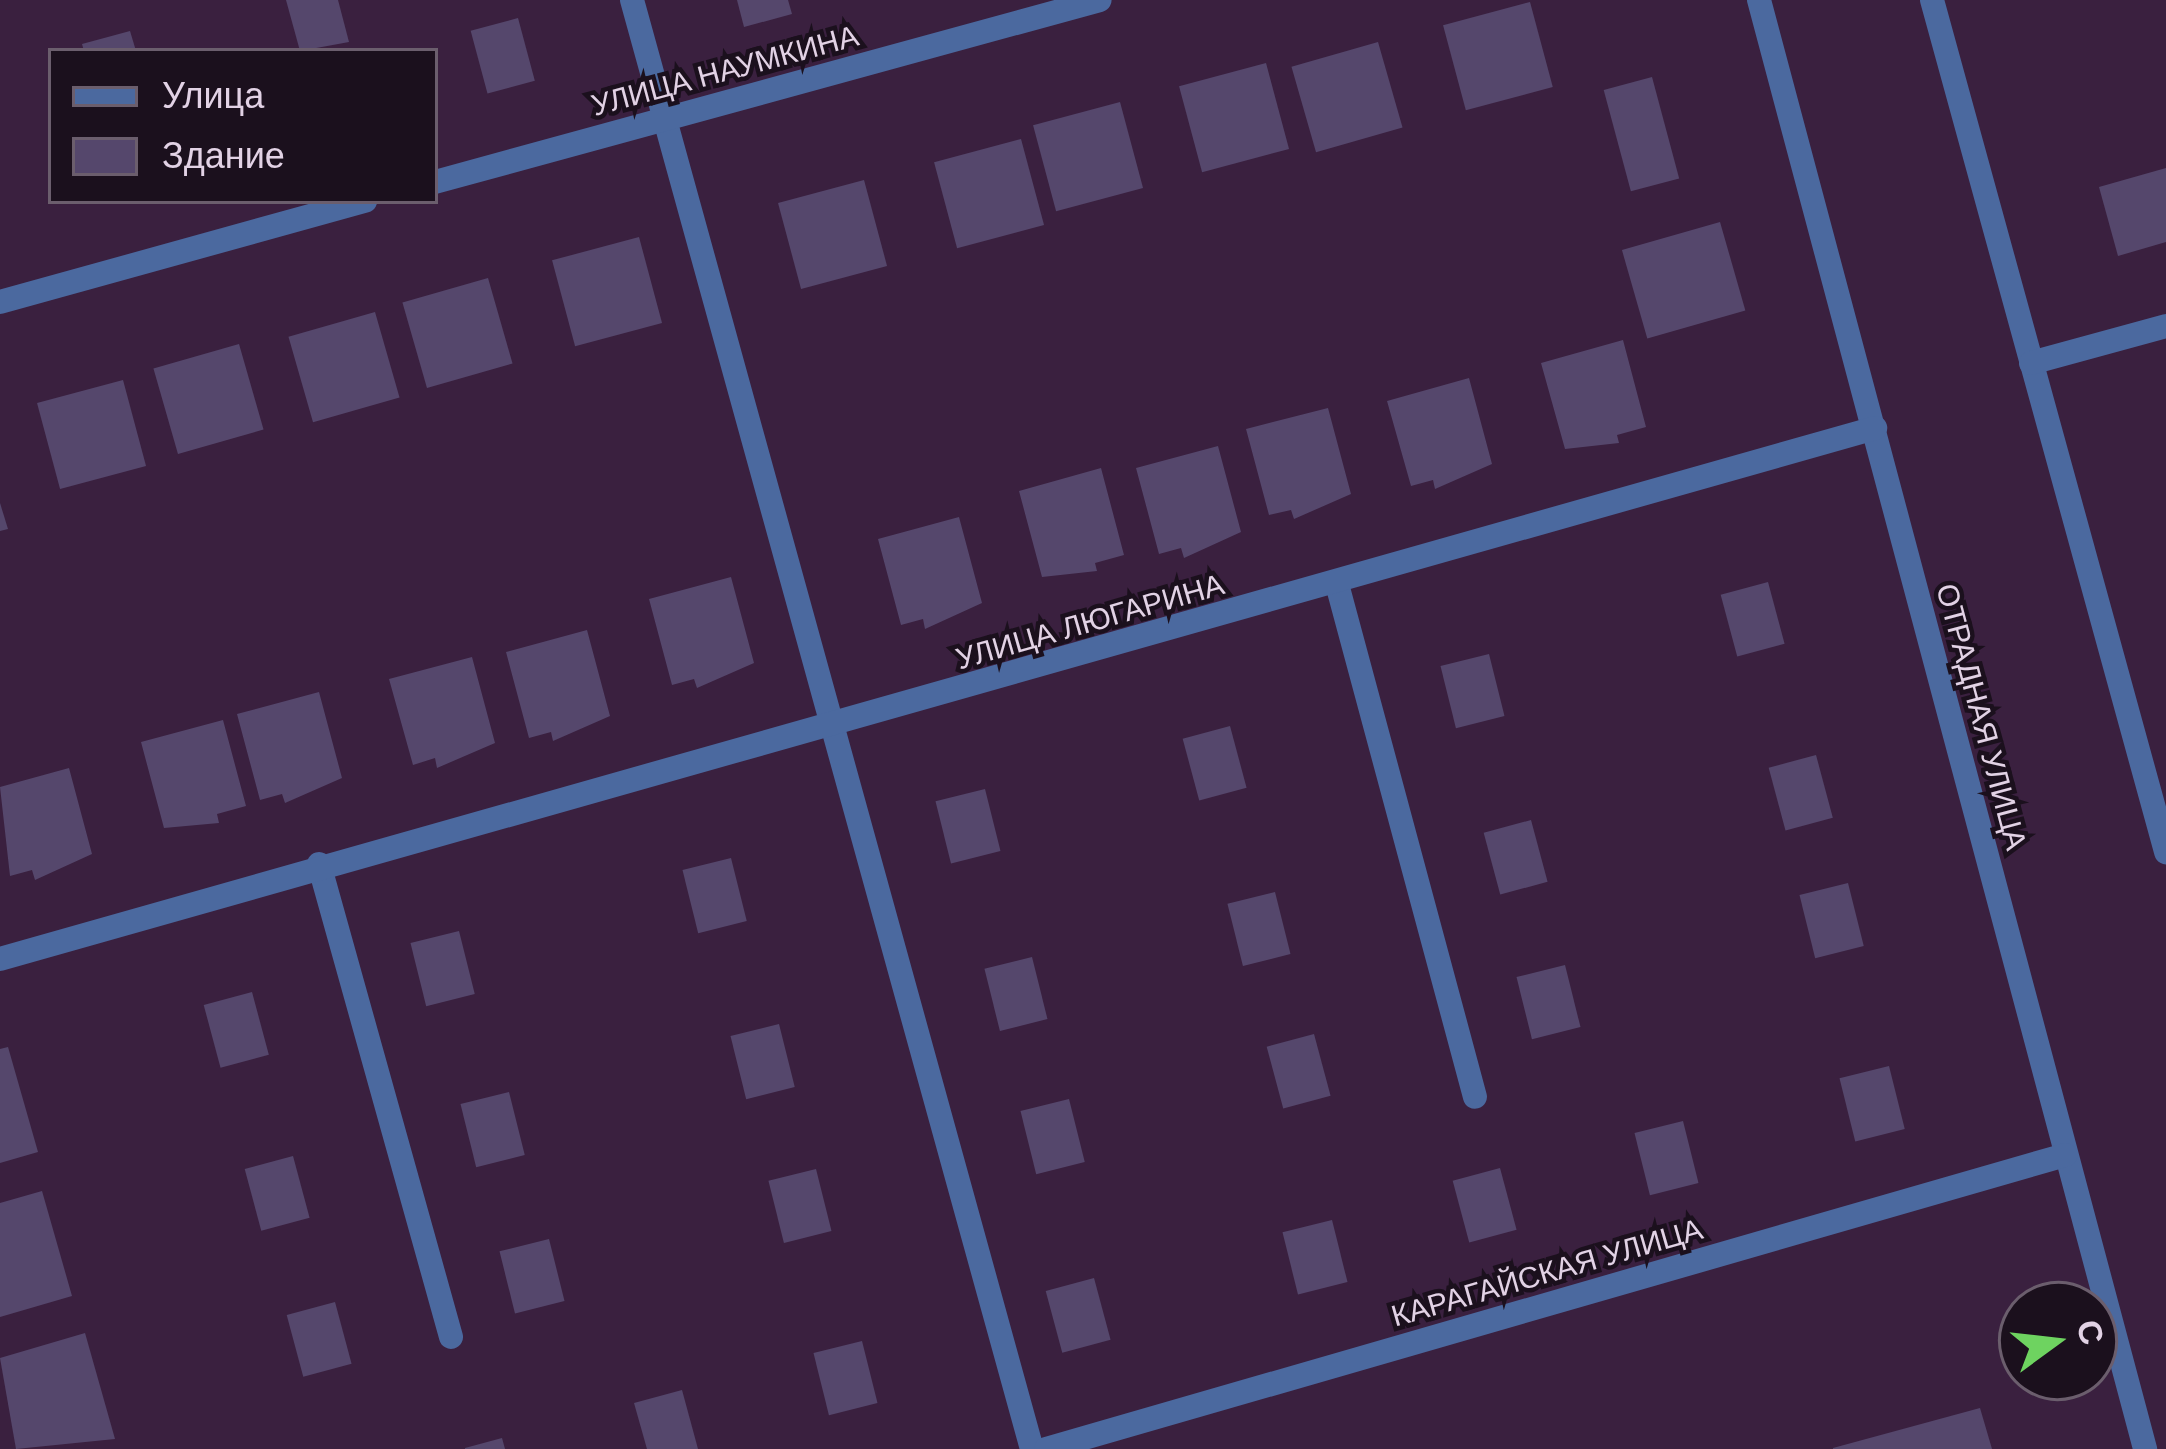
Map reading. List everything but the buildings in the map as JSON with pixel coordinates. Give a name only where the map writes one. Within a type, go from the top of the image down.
[{"type":"street","points":[[632,0],[827,726],[1032,1449]]},
{"type":"street","name":"УЛИЦА НАУМКИНА","points":[[438,181],[1100,0]]},
{"type":"street","name":"ОТРАДНАЯ УЛИЦА","points":[[1759,0],[2145,1449]]},
{"type":"street","points":[[1932,0],[2166,852]]},
{"type":"street","points":[[0,302],[353,204]]},
{"type":"street","points":[[2031,363],[2166,326]]},
{"type":"street","name":"УЛИЦА ЛЮГАРИНА","points":[[0,959],[319,864],[1337,584],[1875,428]]},
{"type":"street","points":[[1337,584],[1474,1097]]},
{"type":"street","points":[[319,864],[451,1337]]},
{"type":"street","name":"КАРАГАЙСКАЯ УЛИЦА","points":[[1046,1449],[2065,1155]]}]
